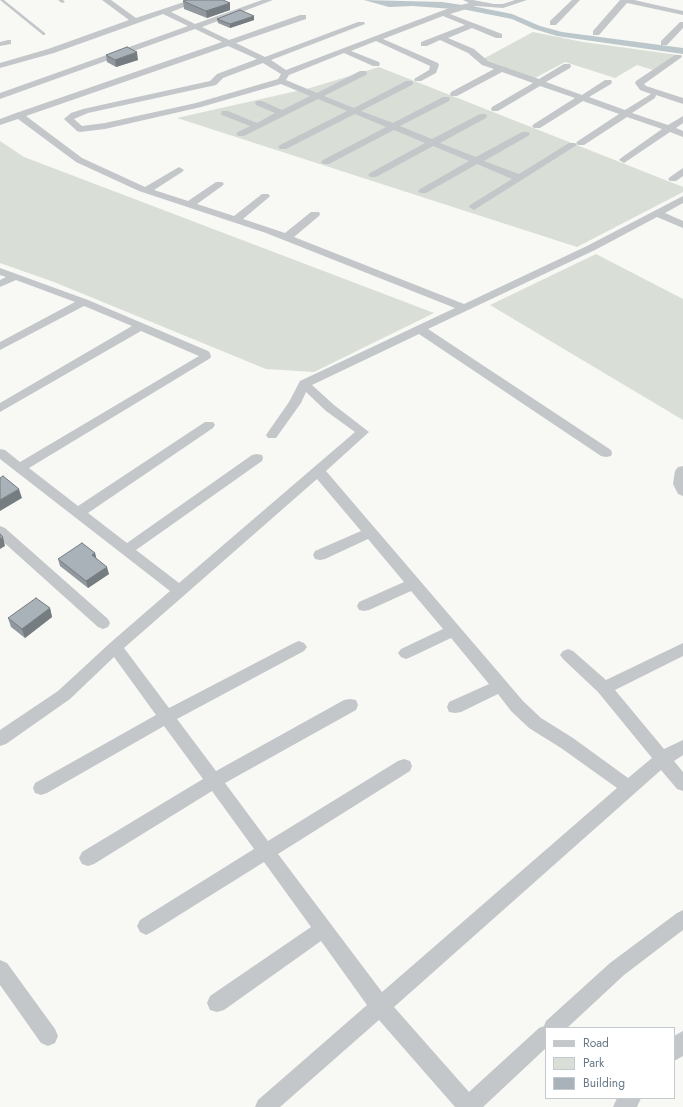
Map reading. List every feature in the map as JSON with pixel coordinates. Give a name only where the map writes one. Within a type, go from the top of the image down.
[{"type":"street","points":[[106,0],[135,21]]},
{"type":"street","points":[[0,66],[52,51],[198,0]]},
{"type":"street","points":[[0,96],[269,0]]},
{"type":"street","points":[[281,81],[286,73],[471,3],[503,6],[523,0]]},
{"type":"street","points":[[553,23],[576,0]]},
{"type":"street","points":[[596,33],[625,0],[683,13]]},
{"type":"street","points":[[163,11],[263,59],[286,73]]},
{"type":"street","points":[[444,14],[499,36]]},
{"type":"street","points":[[0,122],[304,17]]},
{"type":"street","points":[[361,24],[220,76],[213,83],[81,112],[69,117],[68,119],[80,129],[105,126],[198,105],[281,81],[519,178]]},
{"type":"street","points":[[664,43],[683,24]]},
{"type":"street","points":[[424,44],[472,25]]},
{"type":"street","points":[[442,38],[471,50],[485,63],[683,134]]},
{"type":"street","points":[[377,39],[435,65],[433,71],[418,79]]},
{"type":"street","points":[[345,51],[376,64]]},
{"type":"street","points":[[678,57],[639,83],[643,88],[681,99]]},
{"type":"street","points":[[495,109],[566,66]]},
{"type":"street","points":[[326,162],[501,69]]},
{"type":"street","points":[[241,134],[363,73]]},
{"type":"street","points":[[537,126],[608,82]]},
{"type":"street","points":[[283,147],[355,112],[409,83]]},
{"type":"street","points":[[474,207],[652,96]]},
{"type":"street","points":[[259,103],[282,113]]},
{"type":"street","points":[[225,113],[257,126]]},
{"type":"street","points":[[19,115],[79,160],[146,190],[189,206],[287,237],[465,308]]},
{"type":"street","points":[[373,175],[483,116]]},
{"type":"street","points":[[624,160],[683,119]]},
{"type":"street","points":[[422,191],[525,134]]},
{"type":"street","points":[[146,190],[180,170]]},
{"type":"street","points":[[673,179],[683,171]]},
{"type":"street","points":[[189,206],[219,184]]},
{"type":"street","points":[[235,220],[266,196]]},
{"type":"street","points":[[272,435],[295,403],[304,384],[591,248],[683,198]]},
{"type":"street","points":[[657,213],[683,225]]},
{"type":"street","points":[[287,237],[315,214]]},
{"type":"street","points":[[0,270],[84,302],[141,326],[204,353],[205,357],[20,468]]},
{"type":"street","points":[[0,284],[16,276]]},
{"type":"street","points":[[0,347],[84,302]]},
{"type":"street","points":[[0,408],[141,326]]},
{"type":"street","points":[[420,329],[606,453]]},
{"type":"street","points":[[0,740],[64,695],[115,647],[364,432],[330,408],[304,384]]},
{"type":"street","points":[[78,513],[209,425]]},
{"type":"street","points":[[0,453],[180,591]]},
{"type":"street","points":[[127,550],[257,458]]},
{"type":"street","points":[[683,470],[680,484],[683,491]]},
{"type":"street","points":[[318,471],[517,706],[535,723],[567,743],[629,788]]},
{"type":"street","points":[[0,531],[103,623]]},
{"type":"street","points":[[320,555],[370,533]]},
{"type":"street","points":[[364,606],[413,584]]},
{"type":"street","points":[[406,653],[452,631]]},
{"type":"street","points":[[115,647],[380,1006],[469,1107],[545,1036]]},
{"type":"street","points":[[41,788],[167,717],[299,647]]},
{"type":"street","points":[[604,688],[683,649]]},
{"type":"street","points":[[568,656],[604,688],[683,784]]},
{"type":"street","points":[[455,707],[500,686]]},
{"type":"street","points":[[88,858],[214,781],[350,704]]},
{"type":"street","points":[[265,1107],[662,759],[683,747]]},
{"type":"street","points":[[146,926],[404,766]]},
{"type":"street","points":[[554,1027],[617,969],[683,919]]},
{"type":"street","points":[[217,1003],[323,929]]},
{"type":"street","points":[[0,969],[48,1036]]},
{"type":"street","points":[[675,1050],[683,1041]]},
{"type":"street","points":[[623,1107],[630,1099]]},
{"type":"lane","points":[[2,0],[44,34]]},
{"type":"green space","points":[[533,32],[583,42],[678,55],[653,70],[637,65],[615,78],[565,62],[535,78],[483,59]]},
{"type":"green space","points":[[379,67],[683,187],[683,192],[577,247],[177,118],[310,88]]},
{"type":"green space","points":[[0,141],[24,157],[434,313],[314,372],[266,369],[54,282],[0,263]]},
{"type":"green space","points":[[596,254],[683,299],[683,420],[490,305]]},
{"type":"shaded area","points":[[364,0],[442,2],[462,5],[453,9],[413,6],[389,7]]},
{"type":"shaded area","points":[[472,6],[512,14],[540,26],[562,32],[683,48],[683,54],[557,36],[534,29],[512,19],[462,9]]},
{"type":"building","points":[[223,0],[230,3],[206,11],[183,1]]},
{"type":"building","points":[[240,10],[254,16],[230,24],[217,19]]},
{"type":"building","points":[[127,47],[137,52],[115,60],[106,55]]},
{"type":"building","points":[[3,476],[19,489],[0,500],[0,478]]},
{"type":"building","points":[[82,543],[95,553],[92,555],[107,567],[86,581],[58,559]]},
{"type":"building","points":[[36,598],[50,608],[22,629],[8,618]]}]
